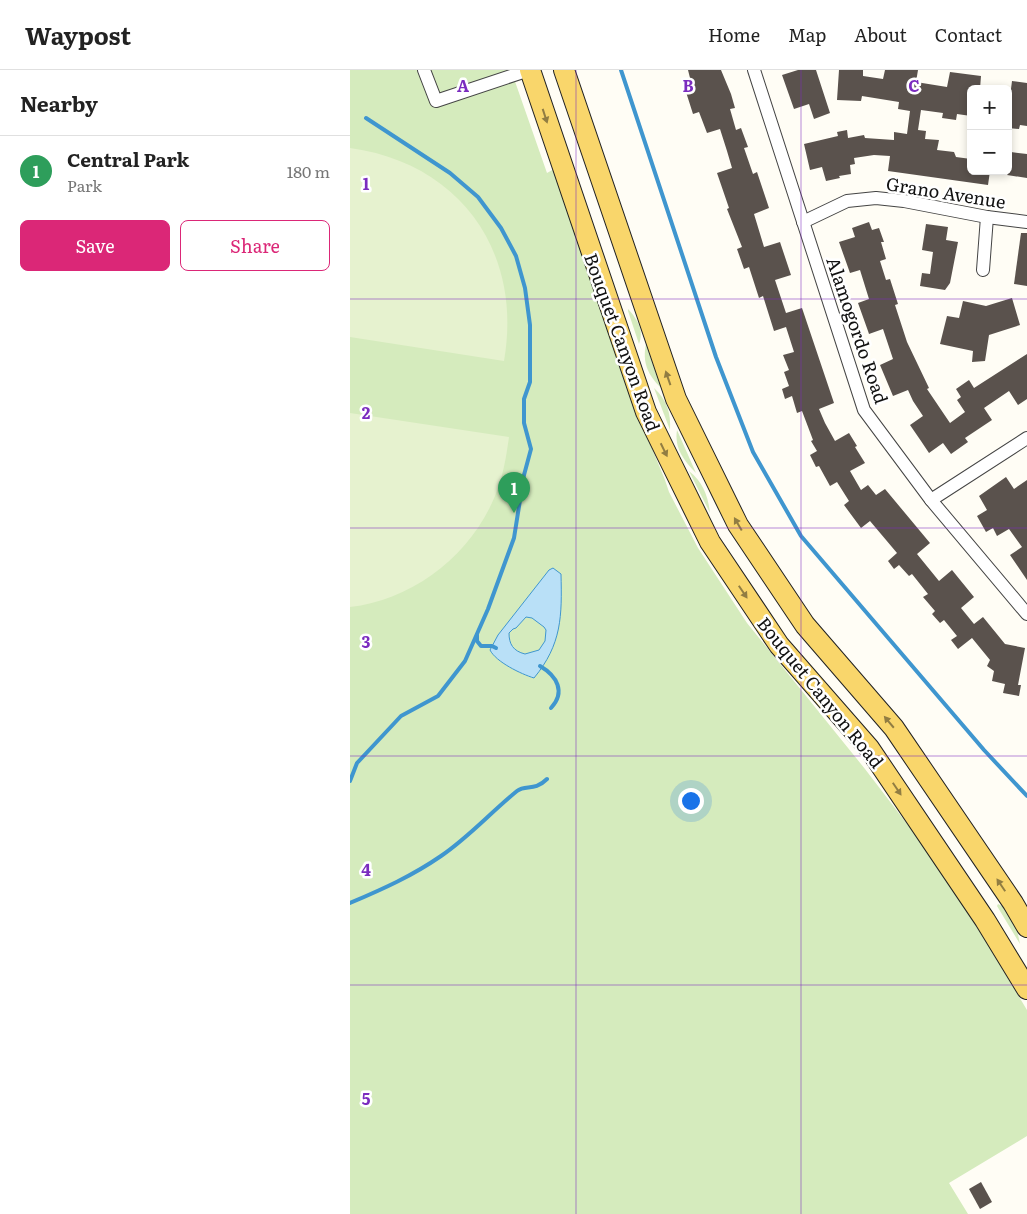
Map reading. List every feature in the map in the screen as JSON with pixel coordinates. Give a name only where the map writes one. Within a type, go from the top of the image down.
[{"type":"main road","name":"Bouquet Canyon Road","points":[[529,70],[646,412],[710,542],[779,644],[869,748],[986,920],[1027,989]]},
{"type":"main road","name":"Bouquet Canyon Road","points":[[564,70],[676,400],[738,526],[805,625],[894,728],[1013,903],[1027,927]]},
{"type":"street","points":[[424,70],[436,101],[529,70]]},
{"type":"street","name":"Alamogordo Road","points":[[754,70],[864,410],[931,500],[1027,614]]},
{"type":"street","name":"Grano Avenue","points":[[803,222],[847,201],[876,198],[1027,222]]},
{"type":"street","points":[[983,270],[988,217]]},
{"type":"street","points":[[931,500],[1027,438]]},
{"type":"green space","points":[[350,70],[511,70],[547,173],[554,169],[640,419],[669,492],[698,548],[747,623],[865,769],[927,850],[953,887],[1027,1010],[1027,1136],[949,1183],[968,1214],[350,1214]]},
{"type":"green space","points":[[350,148],[389,157],[423,172],[452,193],[475,219],[493,250],[503,284],[507,321],[504,361],[350,337]]},
{"type":"green space","points":[[628,309],[639,325],[641,334],[639,344],[628,311]]},
{"type":"green space","points":[[646,344],[661,388],[647,368],[645,357]]},
{"type":"green space","points":[[654,388],[662,397],[667,407],[670,418],[670,430]]},
{"type":"green space","points":[[350,413],[509,437],[502,475],[495,496],[471,537],[455,555],[437,571],[396,595],[373,603],[350,607]]},
{"type":"green space","points":[[677,430],[696,473],[681,454],[676,437]]},
{"type":"green space","points":[[689,471],[704,490],[710,513]]},
{"type":"green space","points":[[998,904],[1004,907],[1016,925],[1020,944],[997,906]]},
{"type":"water","points":[[553,568],[561,574],[560,616],[555,641],[550,653],[534,678],[516,671],[503,663],[490,650],[498,635],[549,570]],"holes":[[[526,617],[532,618],[546,630],[545,641],[539,650],[525,654],[517,651],[512,646],[509,633]]]},
{"type":"building","points":[[688,70],[721,70],[731,94],[735,108],[730,109],[736,130],[741,128],[748,147],[744,148],[753,174],[757,172],[769,208],[754,214],[764,247],[780,242],[791,275],[775,280],[786,313],[802,308],[834,403],[819,409],[835,441],[849,433],[865,463],[850,471],[861,490],[868,485],[876,495],[885,489],[930,543],[917,554],[939,581],[952,570],[974,597],[961,608],[974,624],[983,617],[1005,644],[1025,648],[1018,685],[1021,685],[1019,696],[1003,693],[1005,684],[992,681],[994,671],[987,666],[990,660],[972,638],[958,649],[951,640],[957,636],[944,620],[940,623],[932,614],[935,611],[923,597],[928,594],[912,574],[909,576],[899,565],[894,569],[888,561],[897,553],[870,521],[861,528],[844,505],[849,501],[837,482],[830,486],[819,466],[816,467],[810,455],[817,451],[811,441],[813,440],[802,411],[797,413],[792,396],[785,399],[782,389],[789,386],[784,372],[789,370],[783,355],[794,352],[786,327],[774,331],[763,296],[759,298],[749,267],[744,269],[737,249],[742,247],[727,209],[729,208],[717,173],[732,168],[720,129],[707,133],[699,112],[693,114],[686,92],[693,90]]},
{"type":"building","points":[[798,70],[816,70],[830,113],[814,119],[809,104],[794,109],[782,75]]},
{"type":"building","points":[[839,70],[863,70],[863,76],[883,79],[885,70],[918,70],[916,82],[947,87],[950,72],[981,76],[980,85],[967,85],[967,115],[957,114],[956,120],[942,118],[943,113],[921,110],[918,130],[926,131],[925,139],[939,140],[937,150],[954,152],[956,157],[967,158],[967,175],[989,175],[988,185],[888,171],[890,156],[874,155],[854,158],[855,164],[850,165],[851,174],[826,181],[822,167],[810,170],[804,144],[838,136],[837,132],[847,130],[848,138],[864,135],[865,138],[894,140],[894,132],[907,134],[910,111],[898,109],[899,102],[862,96],[861,101],[837,100]]},
{"type":"building","points":[[1012,81],[1027,83],[1027,126],[1020,125],[1019,129],[1012,128]]},
{"type":"building","points":[[1012,152],[1027,154],[1027,178],[1007,175],[1012,175]]},
{"type":"building","points":[[869,222],[872,230],[879,228],[884,242],[881,242],[886,259],[880,261],[886,280],[890,279],[898,304],[895,305],[907,342],[929,388],[927,389],[950,423],[965,412],[957,400],[961,397],[956,389],[969,380],[974,388],[1027,354],[1027,399],[1018,405],[1009,391],[984,408],[992,420],[965,438],[968,442],[951,454],[943,443],[929,453],[910,425],[923,416],[908,390],[893,396],[880,365],[893,359],[883,329],[869,334],[858,303],[869,299],[860,270],[850,273],[839,242],[855,237],[852,228]]},
{"type":"building","points":[[926,224],[948,227],[946,240],[958,242],[950,283],[945,290],[920,286],[922,273],[930,274],[933,252],[922,250]]},
{"type":"building","points":[[1021,233],[1027,233],[1027,286],[1014,284]]},
{"type":"building","points":[[1012,298],[1020,325],[989,335],[985,361],[972,362],[973,351],[940,344],[947,316],[959,318],[963,301],[986,306]]},
{"type":"building","points":[[1006,477],[1014,489],[1027,480],[1027,580],[1010,555],[1022,547],[1009,529],[997,536],[993,528],[986,532],[977,516],[987,510],[979,496]]},
{"type":"building","points":[[981,1182],[992,1202],[980,1209],[969,1189]]},
{"type":"waterway","points":[[621,70],[716,357],[753,452],[801,536],[984,750],[1027,796]]},
{"type":"waterway","points":[[350,781],[357,763],[401,716],[438,696],[465,661],[488,609],[514,538],[524,475],[531,449],[524,423],[524,399],[530,382],[530,325],[525,288],[516,256],[501,228],[478,197],[450,173],[366,118]]},
{"type":"waterway","points":[[477,635],[477,641],[481,646],[496,648]]},
{"type":"waterway","points":[[540,666],[555,679],[558,685],[558,696],[551,708]]},
{"type":"waterway","points":[[350,903],[419,870],[461,841],[517,791],[534,787],[547,779]]},
{"type":"place","name":"Central Park","points":[[514,513]]}]
